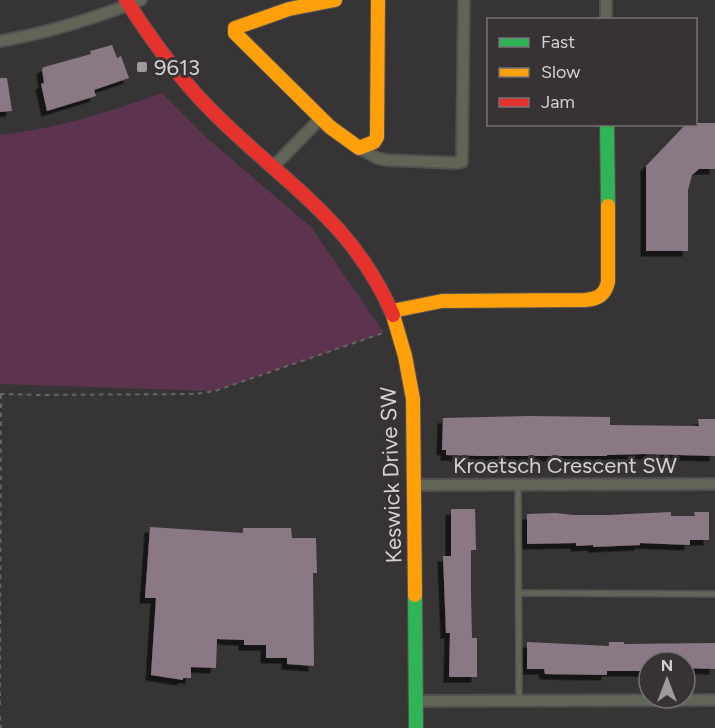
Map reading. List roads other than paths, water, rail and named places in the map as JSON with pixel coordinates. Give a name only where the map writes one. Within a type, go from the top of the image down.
[{"type":"street","points":[[335,0],[289,9],[235,28],[235,33],[330,127],[358,148],[386,160],[462,162],[464,0]]},
{"type":"street","points":[[358,148],[374,142],[378,137],[378,0]]},
{"type":"street","points":[[606,0],[606,18]]},
{"type":"street","points":[[0,41],[77,24],[132,2]]},
{"type":"street","name":"Keswick Drive SW","points":[[132,2],[153,41],[200,99],[329,218],[349,240],[392,311],[408,363],[413,399],[416,728]]},
{"type":"street","points":[[273,167],[321,118]]},
{"type":"street","points":[[392,311],[442,301],[585,300],[600,297],[608,282],[607,126]]},
{"type":"street","name":"Kroetsch Crescent SW","points":[[415,485],[715,484]]},
{"type":"street","points":[[416,701],[715,700]]},
{"type":"lane","points":[[518,485],[519,700]]},
{"type":"lane","points":[[519,593],[715,594]]},
{"type":"place","name":"9613","points":[[142,67]]}]
